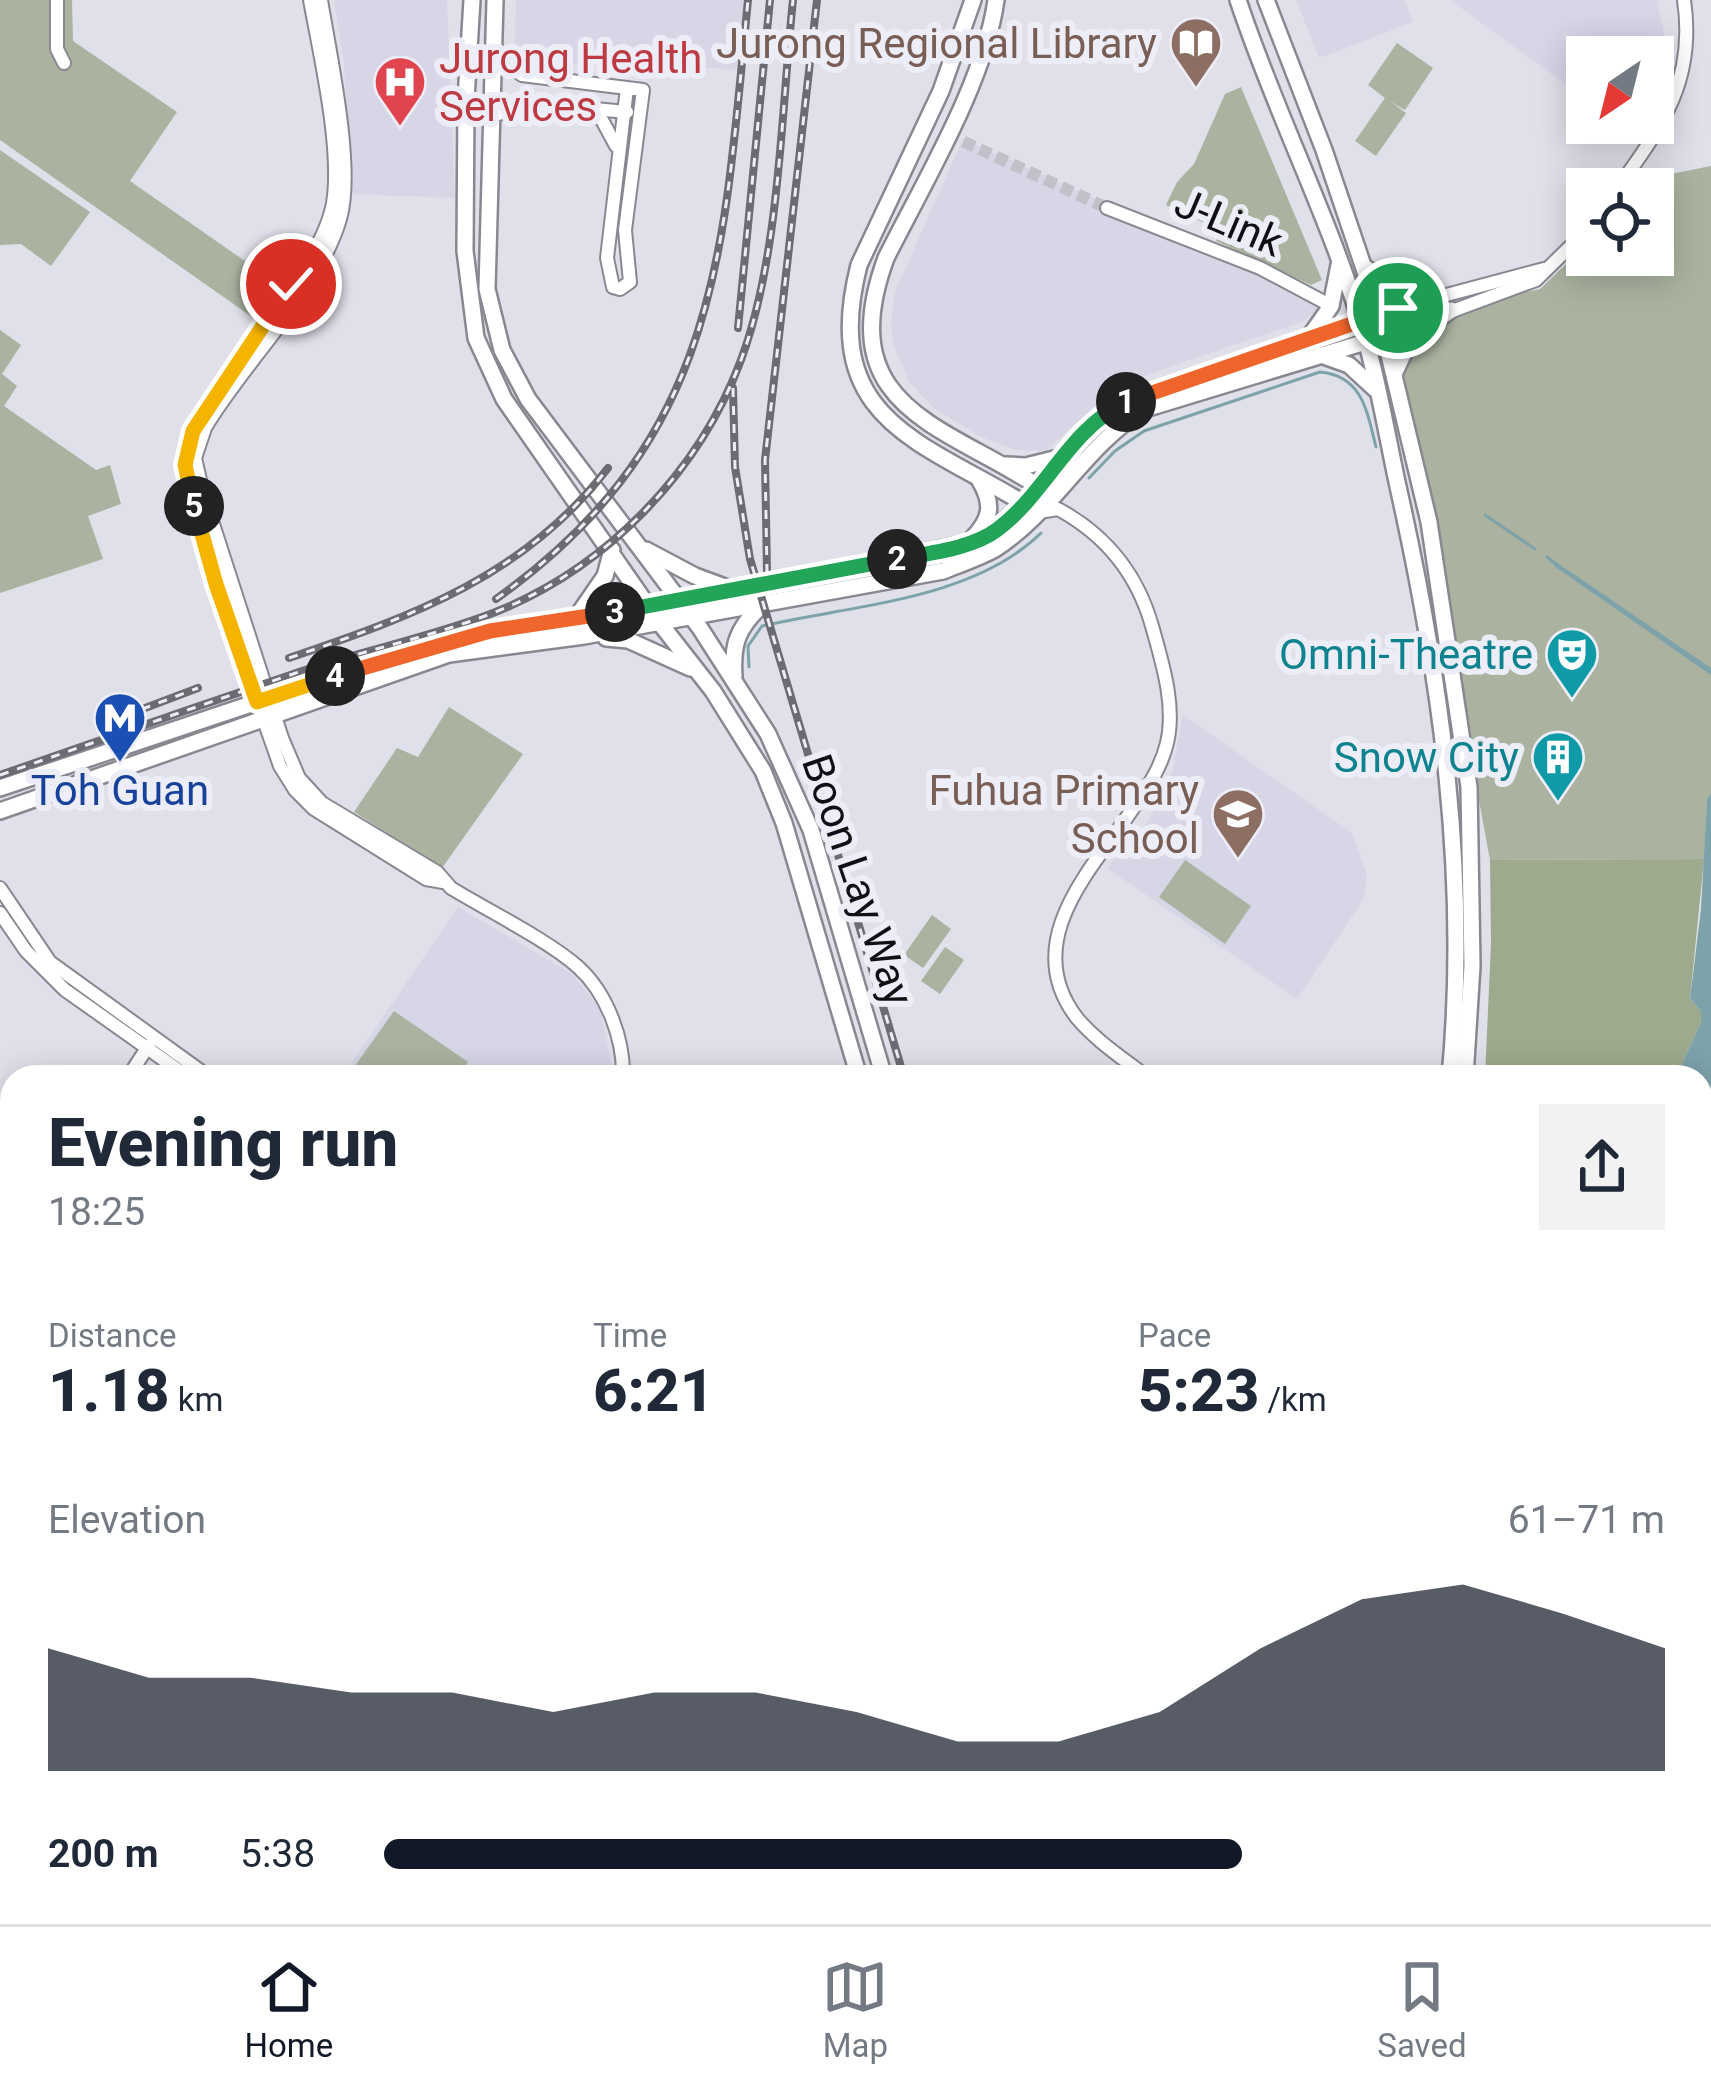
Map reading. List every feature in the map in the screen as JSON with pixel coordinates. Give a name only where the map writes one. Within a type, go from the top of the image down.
[{"type":"main road","name":"Boon Lay Way","points":[[472,0],[465,251],[476,338],[505,399],[763,771],[855,1065]]},
{"type":"main road","name":"Boon Lay Way","points":[[495,0],[485,244],[495,331],[507,364],[528,399],[681,601],[768,734],[810,826],[880,1065]]},
{"type":"main road","points":[[974,0],[941,92],[859,265],[850,319],[858,371],[893,426],[921,448],[1031,508]]},
{"type":"main road","points":[[996,0],[990,32],[973,74],[877,284],[872,332],[878,364],[912,414],[1050,498]]},
{"type":"main road","points":[[1238,0],[1340,262],[1377,391],[1432,659],[1464,874],[1472,966],[1466,1065]]},
{"type":"main road","points":[[1266,0],[1364,266],[1430,522],[1469,787],[1451,1065]]},
{"type":"main road","points":[[1308,337],[1330,306],[1340,262]]},
{"type":"main road","points":[[1364,266],[1402,295],[1433,298]]},
{"type":"main road","points":[[1394,372],[1411,338],[1451,310]]},
{"type":"main road","points":[[1050,498],[1062,458],[1096,420],[1115,407],[1379,314]]},
{"type":"main road","points":[[0,811],[449,654],[584,636],[681,601],[968,542],[1050,498],[1114,428],[1145,409],[1385,336]]},
{"type":"main road","points":[[1321,355],[1349,365],[1377,391]]},
{"type":"main road","points":[[1000,465],[1027,466],[1062,458]]},
{"type":"main road","points":[[968,542],[990,514],[988,495],[979,479]]},
{"type":"main road","points":[[0,788],[264,699],[490,631],[576,618],[692,617],[943,571],[995,548],[1031,508]]},
{"type":"main road","points":[[640,547],[735,591]]},
{"type":"main road","points":[[576,618],[605,576],[612,550]]},
{"type":"main road","points":[[734,679],[731,647],[747,619],[761,606]]},
{"type":"main road","points":[[584,636],[628,640],[698,672]]},
{"type":"street","points":[[60,0],[66,59]]},
{"type":"street","points":[[264,699],[216,584],[185,465],[201,415],[316,251],[332,206],[330,131],[310,0]]},
{"type":"street","points":[[321,0],[342,155],[341,214],[317,269],[214,413],[195,458],[202,493],[268,717],[295,771],[312,794],[340,816],[437,872],[442,882],[579,967],[616,1029],[621,1065]]},
{"type":"street","points":[[1632,168],[1677,92],[1688,46],[1684,0]]},
{"type":"street","points":[[494,55],[522,75],[627,88],[643,90],[625,230],[630,282],[620,290],[613,286],[607,258],[627,88]]},
{"type":"street","points":[[490,117],[528,103],[640,114]]},
{"type":"street","points":[[578,106],[602,120],[618,152]]},
{"type":"street","name":"J-Link","points":[[1107,208],[1259,268],[1324,302]]},
{"type":"street","points":[[1385,336],[1513,291],[1536,280],[1566,253]]},
{"type":"street","points":[[1379,314],[1544,269]]},
{"type":"street","points":[[858,371],[878,364]]},
{"type":"street","points":[[1050,498],[1106,540],[1125,567],[1148,610],[1166,682],[1168,741],[1158,769],[1071,895],[1059,922],[1055,951],[1058,983],[1076,1016],[1133,1065]]},
{"type":"street","points":[[0,888],[50,962],[174,1065]]},
{"type":"street","points":[[0,913],[42,969],[188,1065]]},
{"type":"street","points":[[136,1065],[150,1044]]},
{"type":"shaded area","name":"Jurong Health Services","points":[[334,0],[447,0],[455,198],[351,194],[344,62]]},
{"type":"shaded area","points":[[516,0],[751,0],[744,71],[668,64],[666,76],[593,65],[530,63],[515,41]]},
{"type":"shaded area","points":[[1296,0],[1404,0],[1413,22],[1319,58]]},
{"type":"shaded area","points":[[1450,0],[1657,0],[1664,36],[1566,36],[1566,85]]},
{"type":"shaded area","points":[[963,139],[1321,300],[1304,321],[1113,391],[1045,451],[1017,450],[981,437],[934,408],[909,382],[893,343],[891,322],[895,292]]},
{"type":"shaded area","points":[[1556,562],[1711,668],[1711,675],[1554,566]]},
{"type":"shaded area","name":"Fuhua Primary School","points":[[1183,715],[1352,833],[1367,875],[1364,898],[1297,999],[1107,868],[1149,820],[1173,769]]},
{"type":"shaded area","points":[[1711,793],[1711,1065],[1681,1065],[1701,1022],[1701,1011],[1690,999]]},
{"type":"shaded area","points":[[458,907],[571,973],[600,1008],[612,1065],[350,1065]]},
{"type":"green space","points":[[0,0],[72,0],[73,41],[177,112],[130,181],[275,282],[252,317],[0,140]]},
{"type":"green space","points":[[1397,43],[1433,68],[1405,110],[1391,102],[1406,113],[1376,156],[1355,141],[1385,98],[1368,85]]},
{"type":"green space","points":[[1241,87],[1322,280],[1311,285],[1216,241],[1220,230],[1166,205],[1177,182],[1194,164],[1225,94]]},
{"type":"green space","points":[[0,150],[90,212],[51,266],[21,244],[0,245]]},
{"type":"green space","points":[[1711,166],[1711,793],[1704,859],[1490,860],[1399,368],[1403,328],[1443,310],[1540,289],[1566,264],[1566,276],[1674,276],[1674,173]]},
{"type":"green space","points":[[0,330],[21,345],[2,374],[17,386],[4,406],[96,470],[110,465],[121,504],[88,516],[103,559],[0,593]]},
{"type":"green space","points":[[449,707],[523,754],[442,868],[354,812],[397,748],[418,757]]},
{"type":"green space","points":[[1704,859],[1690,999],[1701,1011],[1701,1022],[1681,1065],[1486,1065],[1490,860]]},
{"type":"green space","points":[[1185,860],[1251,906],[1225,944],[1159,897]]},
{"type":"green space","points":[[932,915],[951,929],[923,968],[904,955]]},
{"type":"green space","points":[[945,947],[964,960],[940,994],[921,981]]},
{"type":"green space","points":[[394,1011],[468,1062],[466,1065],[356,1065]]},
{"type":"waterway","points":[[1089,478],[1115,451],[1144,431],[1320,372],[1346,380],[1354,388],[1366,409],[1376,447]]},
{"type":"waterway","points":[[1485,515],[1535,549]]},
{"type":"waterway","points":[[749,667],[748,646],[762,626],[947,586],[982,573],[1041,533]]},
{"type":"waterway","points":[[1547,557],[1557,565]]},
{"type":"tunnel","points":[[947,134],[1107,208]]},
{"type":"railway","points":[[496,599],[571,537],[627,473],[668,405],[697,333],[717,257],[748,0]]},
{"type":"railway","points":[[738,328],[770,0]]},
{"type":"railway","points":[[0,775],[302,671],[493,613],[573,571],[643,512],[674,478],[723,402],[754,319],[771,230],[793,0]]},
{"type":"railway","points":[[767,573],[765,460],[817,0]]},
{"type":"railway","points":[[733,388],[735,467],[750,559],[900,1065]]},
{"type":"railway","points":[[289,658],[423,608],[503,565],[576,505],[608,468]]},
{"type":"railway","points":[[108,722],[198,688]]},
{"type":"place","name":"Jurong Regional Library","points":[[1196,89]]},
{"type":"place","name":"Jurong Health Services","points":[[400,128]]},
{"type":"place","name":"Omni-Theatre","points":[[1572,700]]},
{"type":"place","name":"Toh Guan","points":[[120,764]]},
{"type":"place","name":"Snow City","points":[[1558,803]]},
{"type":"place","name":"Fuhua Primary School","points":[[1238,860]]},
{"type":"route","points":[[291,284],[201,415],[185,465],[216,584],[257,702],[490,631],[779,583],[968,542],[996,531],[1040,488],[1080,436],[1115,407],[1398,308]]}]
